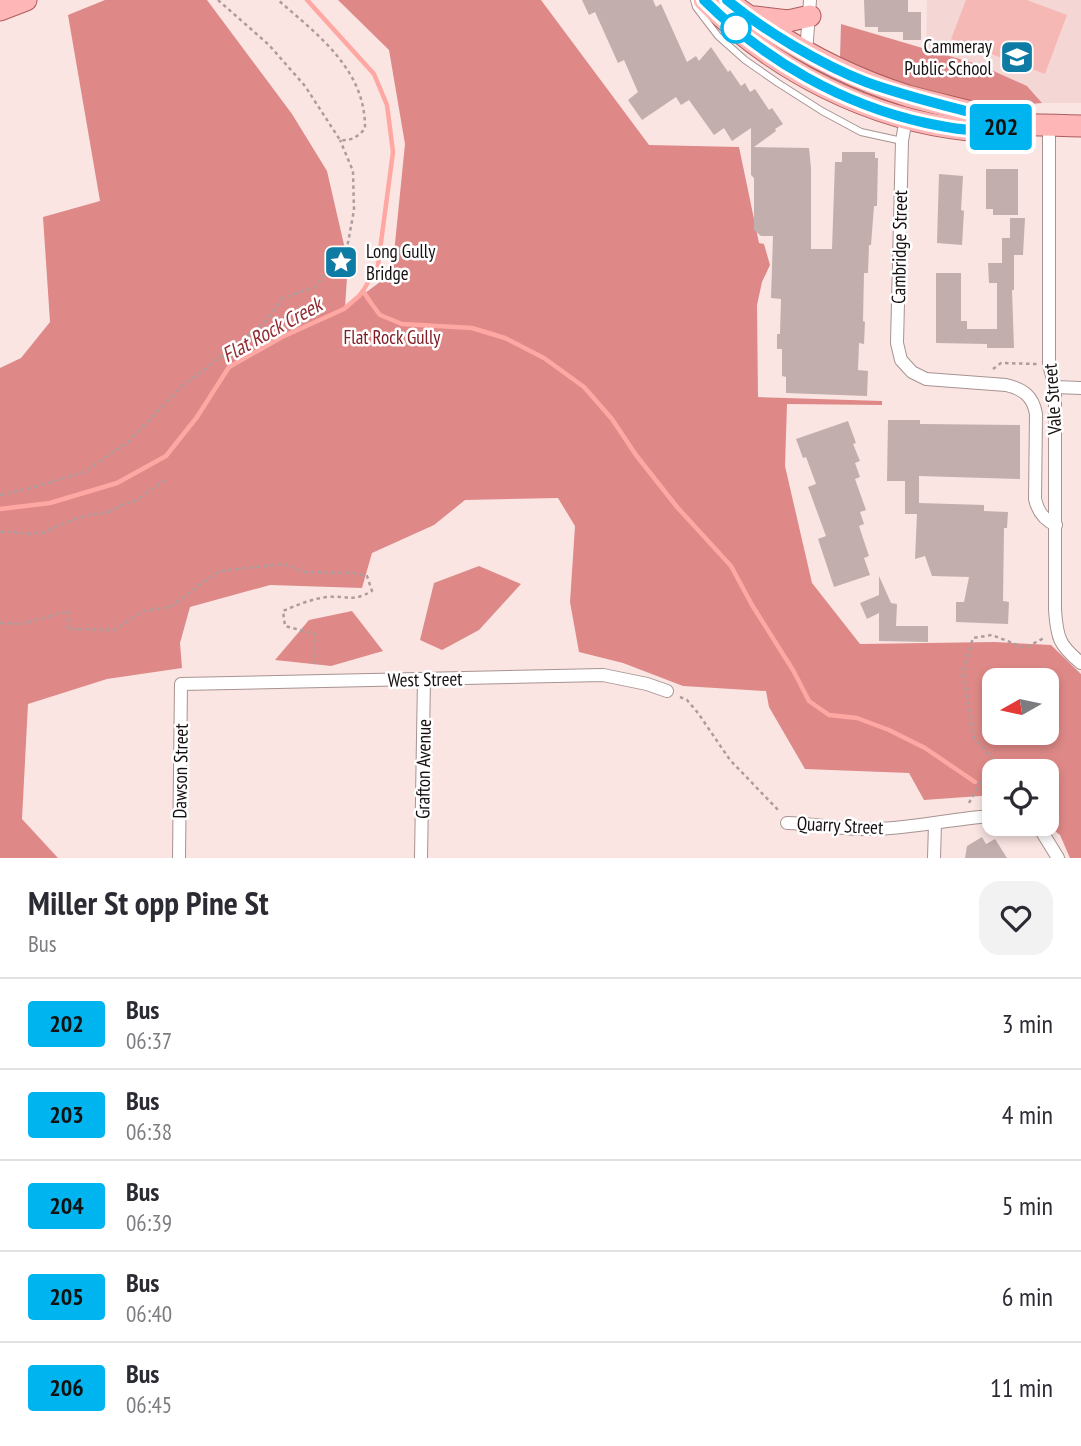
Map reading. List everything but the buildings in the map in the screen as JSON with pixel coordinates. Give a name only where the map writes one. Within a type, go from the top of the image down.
[{"type":"main road","points":[[0,10],[26,0]]},
{"type":"main road","points":[[704,0],[739,31],[785,64],[872,108],[944,127],[972,130],[1016,125],[1081,126]]},
{"type":"main road","points":[[727,0],[806,53],[846,73],[910,96],[1016,125]]},
{"type":"main road","points":[[749,16],[788,21],[802,19],[810,8]]},
{"type":"main road","points":[[804,75],[806,53]]},
{"type":"main road","points":[[906,118],[910,96]]},
{"type":"street","points":[[806,53],[810,8]]},
{"type":"street","name":"Cambridge Street","points":[[906,118],[902,141],[897,343],[901,359],[912,372],[926,379],[1006,385],[1025,392],[1036,414],[1037,508],[1042,517],[1056,525]]},
{"type":"street","name":"Vale Street","points":[[1049,126],[1049,365],[1055,387],[1056,632]]},
{"type":"street","points":[[1055,387],[1081,388]]},
{"type":"street","points":[[1056,632],[1065,650],[1081,663]]},
{"type":"street","name":"West Street","points":[[181,684],[603,675],[667,691]]},
{"type":"street","name":"Grafton Avenue","points":[[421,858],[424,679]]},
{"type":"street","name":"Dawson Street","points":[[179,858],[181,684]]},
{"type":"street","name":"Quarry Street","points":[[787,823],[872,830],[982,817]]},
{"type":"street","points":[[934,858],[935,823]]},
{"type":"street","points":[[1045,836],[1058,858]]},
{"type":"lane","points":[[694,0],[696,7],[718,36],[745,60],[778,83],[861,132],[902,141]]},
{"type":"path","points":[[0,495],[85,472],[128,442],[180,388],[264,324],[283,298],[315,287],[347,248],[354,210],[353,171],[340,140],[305,86],[269,45],[218,0]]},
{"type":"path","points":[[278,0],[322,39],[347,67],[366,113],[365,129],[356,138],[340,140]]},
{"type":"path","points":[[1001,363],[1034,364]]},
{"type":"path","points":[[0,532],[43,533],[88,514],[109,512],[133,502],[166,480]]},
{"type":"path","points":[[0,623],[22,624],[68,611],[68,629],[114,630],[144,611],[170,607],[219,571],[284,564],[304,572],[354,573],[367,576],[372,591],[359,598],[329,597],[283,611],[285,626],[315,634],[314,681]]},
{"type":"path","points":[[961,818],[993,759],[974,738],[963,671],[973,638],[992,635],[1025,648],[1056,632]]},
{"type":"path","points":[[667,691],[687,700],[730,760],[779,810],[787,823]]},
{"type":"shaded area","name":"Cammeray Public School","points":[[927,0],[1081,0],[1081,103],[1042,103],[1027,86],[979,65],[926,50]]},
{"type":"shaded area","points":[[966,0],[1027,0],[1067,15],[1045,74],[951,39]]},
{"type":"green space","name":"Flat Rock Gully","points":[[105,0],[207,0],[292,114],[327,171],[348,262],[345,308],[392,273],[405,144],[389,50],[338,0],[541,0],[649,145],[739,147],[759,243],[764,244],[770,265],[762,282],[757,305],[758,397],[882,401],[882,405],[787,404],[785,466],[812,583],[860,644],[994,642],[1051,645],[1081,674],[1081,858],[1070,858],[1059,834],[1059,759],[982,759],[982,796],[924,800],[909,773],[805,769],[769,707],[766,691],[683,686],[623,663],[579,652],[570,602],[575,526],[558,498],[465,500],[434,525],[372,553],[362,588],[270,585],[190,607],[180,643],[182,668],[107,679],[28,704],[22,819],[58,858],[0,858],[0,368],[21,358],[50,322],[43,217],[100,201],[68,15]]},
{"type":"green space","points":[[841,24],[980,65],[1027,86],[1042,103],[998,107],[934,93],[876,75],[840,58]]},
{"type":"green space","points":[[479,566],[521,584],[479,630],[442,650],[420,640],[434,583]]},
{"type":"green space","points":[[352,611],[383,651],[331,666],[275,660],[309,620]]},
{"type":"waterway","name":"Flat Rock Creek","points":[[0,509],[50,503],[117,483],[166,456],[197,417],[229,367],[282,337],[344,309],[363,291],[378,265],[393,152],[387,105],[374,74],[307,0]]},
{"type":"waterway","points":[[363,291],[380,315],[402,324],[472,328],[505,338],[544,358],[584,387],[612,419],[677,507],[731,566],[809,701],[829,715],[857,718],[889,730],[925,748],[975,782]]},
{"type":"bus line","name":"202","points":[[704,0],[739,31],[785,64],[872,108],[944,127],[972,130],[1016,125],[866,82],[806,53],[727,0]]},
{"type":"place","name":"Cammeray Public School","points":[[1017,57]]},
{"type":"place","name":"Long Gully Bridge","points":[[341,262]]}]
